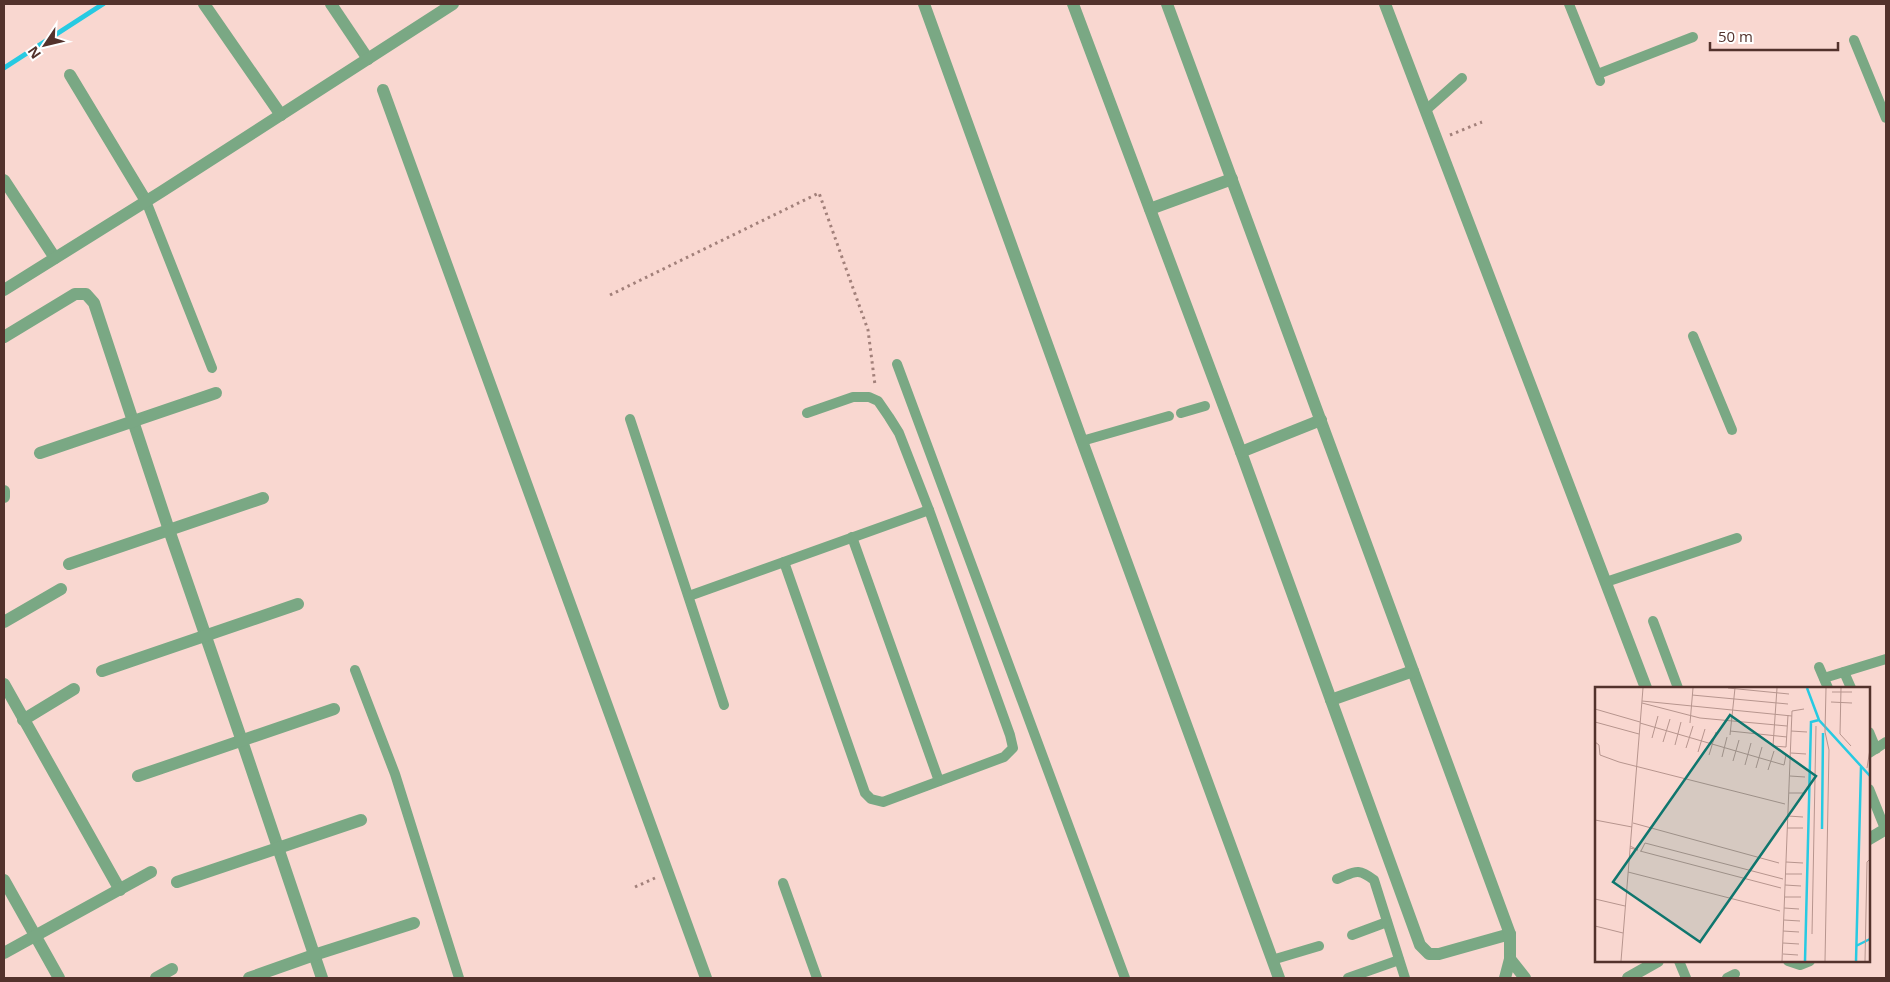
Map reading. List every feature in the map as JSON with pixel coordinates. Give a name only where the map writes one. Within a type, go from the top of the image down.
[{"type":"street","points":[[204,4],[281,115]]},
{"type":"street","points":[[331,4],[368,59]]},
{"type":"street","points":[[4,290],[453,4]]},
{"type":"street","points":[[924,4],[1279,978]]},
{"type":"street","points":[[1073,4],[1241,452],[1420,945],[1429,954],[1439,954],[1510,934]]},
{"type":"street","points":[[1167,4],[1510,934],[1510,959],[1505,978]]},
{"type":"street","points":[[1385,4],[1646,687]]},
{"type":"street","points":[[70,75],[146,201]]},
{"type":"street","points":[[384,90],[706,978]]},
{"type":"street","points":[[1150,208],[1232,179]]},
{"type":"street","points":[[4,180],[55,258]]},
{"type":"street","points":[[4,337],[75,294],[86,294],[94,303],[132,421],[322,978]]},
{"type":"street","points":[[40,453],[216,393]]},
{"type":"street","points":[[1241,452],[1321,420]]},
{"type":"street","points":[[4,491],[4,498]]},
{"type":"street","points":[[69,564],[263,498]]},
{"type":"street","points":[[4,622],[61,590]]},
{"type":"street","points":[[102,671],[298,604]]},
{"type":"street","points":[[1331,700],[1413,671]]},
{"type":"street","points":[[4,684],[120,890]]},
{"type":"street","points":[[23,720],[74,689]]},
{"type":"street","points":[[138,776],[334,709]]},
{"type":"street","points":[[177,882],[361,820]]},
{"type":"street","points":[[1870,838],[1886,830]]},
{"type":"street","points":[[4,952],[151,872]]},
{"type":"street","points":[[4,880],[59,978]]},
{"type":"street","points":[[248,978],[414,924]]},
{"type":"street","points":[[1510,959],[1525,978]]},
{"type":"street","points":[[1628,978],[1656,962]]},
{"type":"street","points":[[156,978],[172,969]]},
{"type":"lane","points":[[1569,4],[1599,77],[1693,37]]},
{"type":"lane","points":[[1854,40],[1886,118]]},
{"type":"lane","points":[[1426,110],[1462,78]]},
{"type":"lane","points":[[146,201],[212,368]]},
{"type":"lane","points":[[1694,336],[1732,430]]},
{"type":"lane","points":[[897,364],[1125,978]]},
{"type":"lane","points":[[784,562],[865,793],[871,799],[883,802],[1004,756],[1013,748],[929,510],[899,433],[878,401],[869,397],[853,397],[807,413]]},
{"type":"lane","points":[[1181,413],[1205,406]]},
{"type":"lane","points":[[1082,441],[1169,416]]},
{"type":"lane","points":[[630,419],[724,705]]},
{"type":"lane","points":[[689,596],[929,510]]},
{"type":"lane","points":[[852,537],[939,781]]},
{"type":"lane","points":[[1606,582],[1737,538]]},
{"type":"lane","points":[[1653,621],[1678,687]]},
{"type":"lane","points":[[1819,666],[1826,683],[1844,672],[1885,662]]},
{"type":"lane","points":[[356,670],[395,774],[458,978]]},
{"type":"lane","points":[[1844,672],[1851,687]]},
{"type":"lane","points":[[1872,750],[1886,742]]},
{"type":"lane","points":[[1870,791],[1886,830]]},
{"type":"lane","points":[[1337,879],[1358,871],[1366,873],[1374,880],[1405,978]]},
{"type":"lane","points":[[783,883],[817,978]]},
{"type":"lane","points":[[1352,935],[1388,922]]},
{"type":"lane","points":[[1272,960],[1319,946]]},
{"type":"lane","points":[[1348,978],[1400,960]]},
{"type":"lane","points":[[1679,962],[1686,978]]},
{"type":"lane","points":[[1791,962],[1800,965],[1808,962]]},
{"type":"path","points":[[1438,140],[1482,122]]},
{"type":"path","points":[[610,295],[818,194],[868,330],[878,401]]},
{"type":"path","points":[[635,887],[668,872]]},
{"type":"waterway","points":[[4,68],[103,4]]}]
